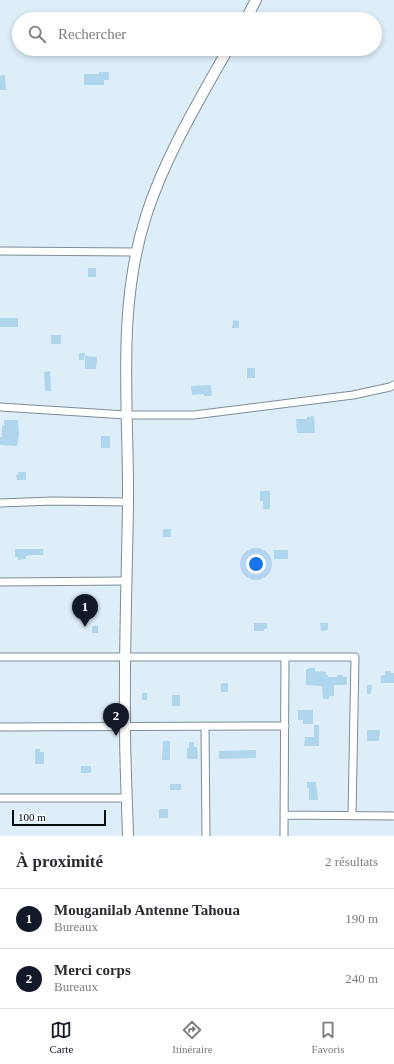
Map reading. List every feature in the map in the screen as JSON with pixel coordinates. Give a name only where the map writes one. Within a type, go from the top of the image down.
[{"type":"street","points":[[250,12],[256,0]]},
{"type":"street","points":[[128,836],[125,726],[128,502],[126,415],[127,320],[134,266],[146,216],[167,163],[203,92],[224,56]]},
{"type":"street","points":[[0,251],[137,252]]},
{"type":"street","points":[[0,407],[126,415],[194,415],[353,395],[394,385]]},
{"type":"street","points":[[0,503],[52,501],[128,502]]},
{"type":"street","points":[[0,582],[126,581]]},
{"type":"street","points":[[0,657],[354,657],[352,816]]},
{"type":"street","points":[[284,836],[285,657]]},
{"type":"street","points":[[0,726],[284,726]]},
{"type":"street","points":[[206,726],[206,836]]},
{"type":"street","points":[[0,798],[127,798]]},
{"type":"street","points":[[284,815],[394,816]]},
{"type":"building","points":[[99,72],[109,72],[109,80],[104,80],[104,85],[84,85],[84,74],[99,74]]},
{"type":"building","points":[[5,75],[6,90],[0,90],[0,76]]},
{"type":"building","points":[[88,268],[96,268],[96,277],[88,277]]},
{"type":"building","points":[[0,318],[18,318],[18,327],[0,327]]},
{"type":"building","points":[[233,320],[239,321],[239,328],[232,328]]},
{"type":"building","points":[[51,335],[61,335],[61,344],[51,344]]},
{"type":"building","points":[[79,353],[85,353],[84,360],[79,360]]},
{"type":"building","points":[[85,356],[97,357],[96,369],[85,369]]},
{"type":"building","points":[[247,368],[255,368],[255,378],[247,378]]},
{"type":"building","points":[[50,371],[51,391],[45,391],[44,372]]},
{"type":"building","points":[[211,385],[212,396],[204,396],[204,394],[192,395],[191,386]]},
{"type":"building","points":[[314,416],[315,433],[297,433],[296,419],[307,419],[307,417]]},
{"type":"building","points":[[4,420],[18,420],[19,435],[17,446],[0,445],[0,437],[2,437],[2,426],[4,426]]},
{"type":"building","points":[[101,436],[110,436],[110,448],[101,448]]},
{"type":"building","points":[[18,472],[26,472],[26,480],[17,480],[16,475],[18,475]]},
{"type":"building","points":[[260,491],[270,491],[270,509],[263,509],[263,501],[260,501]]},
{"type":"building","points":[[163,529],[171,529],[171,537],[163,537]]},
{"type":"building","points":[[15,549],[43,549],[43,555],[28,555],[26,556],[26,559],[18,560],[18,557],[15,557]]},
{"type":"building","points":[[274,550],[288,550],[288,559],[274,559]]},
{"type":"building","points":[[254,623],[267,623],[267,629],[264,629],[264,631],[254,631]]},
{"type":"building","points":[[320,623],[328,623],[328,630],[321,631]]},
{"type":"building","points":[[92,626],[98,626],[98,633],[92,633]]},
{"type":"building","points":[[315,668],[315,671],[326,672],[328,677],[343,675],[343,677],[347,677],[347,685],[334,685],[334,696],[329,696],[329,699],[323,699],[322,686],[306,685],[306,669]]},
{"type":"building","points":[[385,671],[391,671],[391,673],[394,673],[394,683],[381,683],[381,675],[385,675]]},
{"type":"building","points":[[221,683],[228,683],[228,692],[221,692]]},
{"type":"building","points":[[367,685],[372,685],[371,694],[367,694]]},
{"type":"building","points":[[142,693],[147,693],[147,700],[142,700]]},
{"type":"building","points":[[172,695],[180,695],[180,706],[172,706]]},
{"type":"building","points":[[298,710],[313,710],[313,724],[303,724],[303,720],[298,720]]},
{"type":"building","points":[[314,725],[319,725],[319,746],[304,746],[305,737],[314,737]]},
{"type":"building","points":[[367,730],[380,730],[379,741],[367,741]]},
{"type":"building","points":[[163,741],[170,741],[170,760],[162,760]]},
{"type":"building","points":[[189,742],[194,742],[194,747],[197,747],[198,759],[187,759],[187,748],[189,748]]},
{"type":"building","points":[[35,749],[40,749],[40,752],[44,752],[44,764],[35,764]]},
{"type":"building","points":[[256,750],[256,758],[219,759],[219,751]]},
{"type":"building","points":[[81,766],[91,766],[91,773],[81,773]]},
{"type":"building","points":[[307,782],[316,782],[318,800],[309,800],[309,788],[307,788]]},
{"type":"building","points":[[170,784],[181,784],[181,790],[170,790]]},
{"type":"building","points":[[159,809],[168,809],[168,818],[159,818]]},
{"type":"place","name":"Mouganilab Antenne Tahoua","points":[[85,627]]},
{"type":"place","name":"Merci corps","points":[[116,736]]}]
